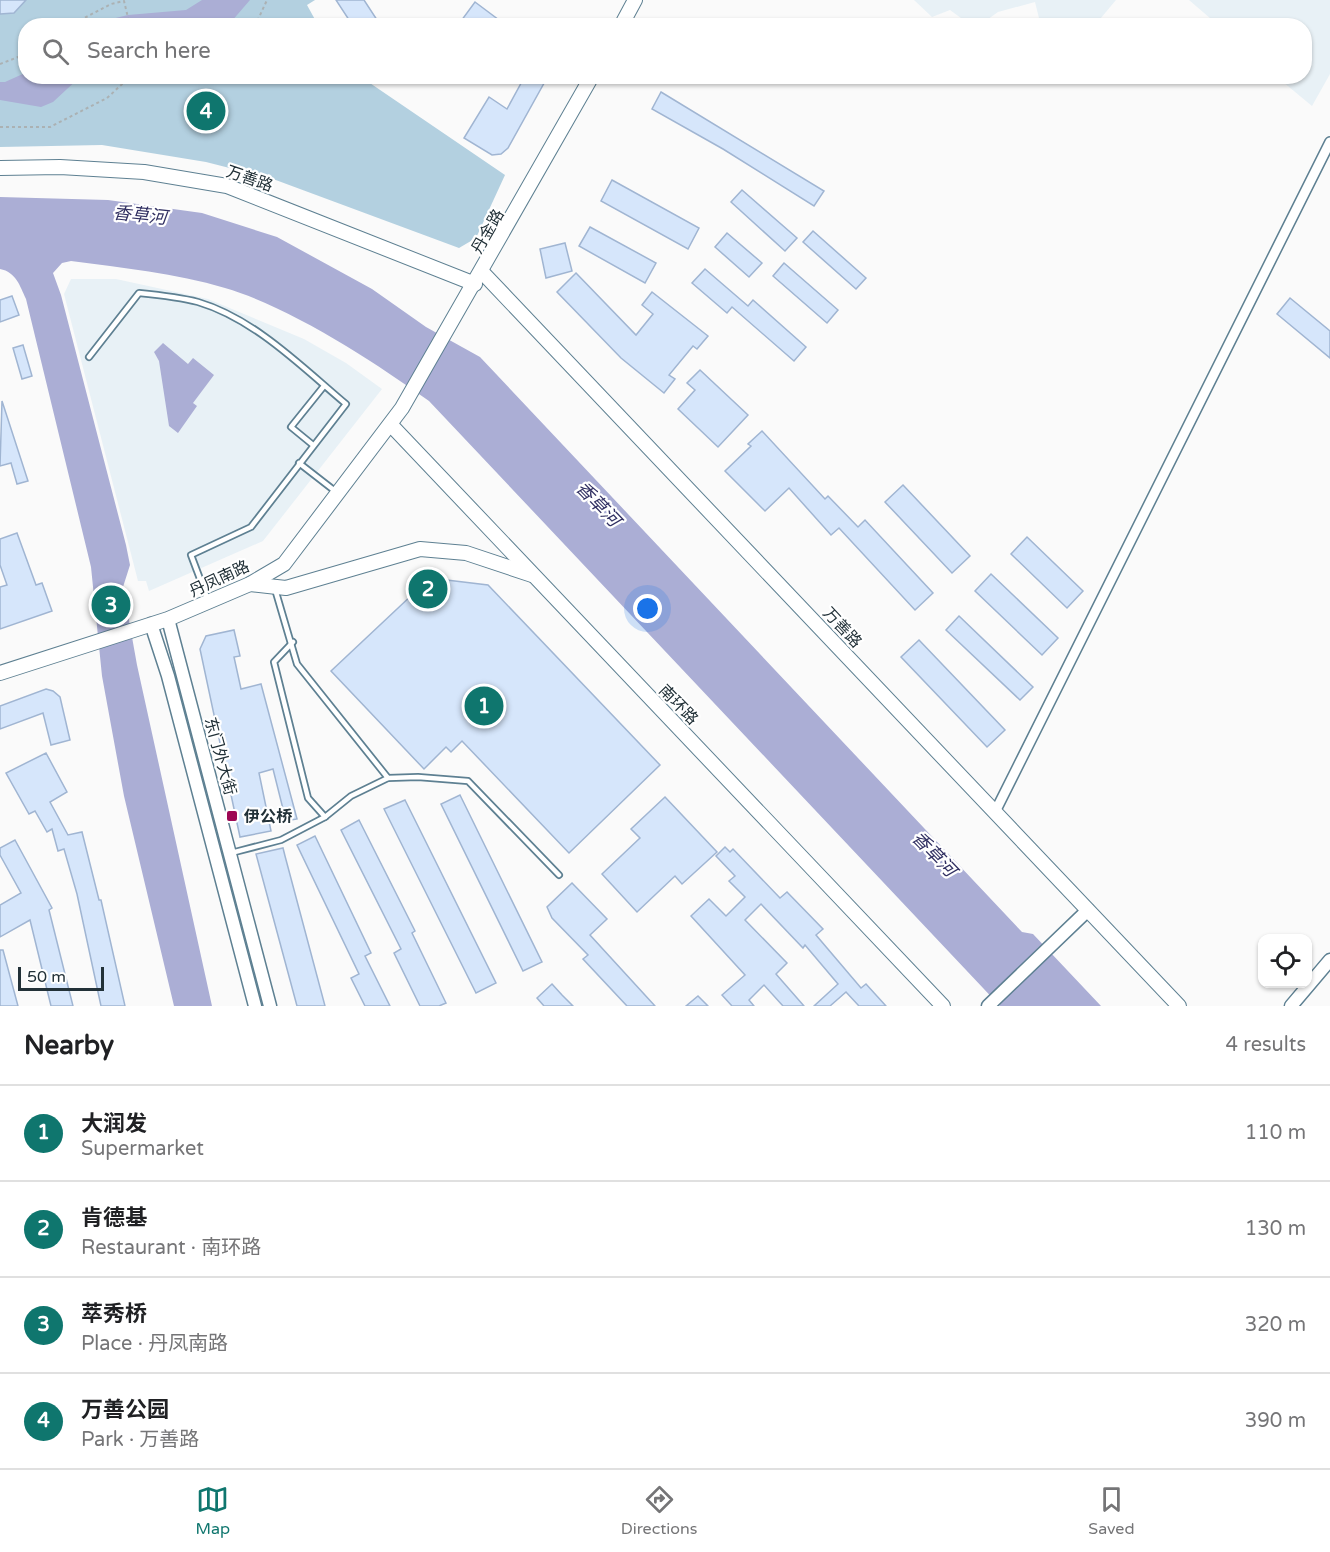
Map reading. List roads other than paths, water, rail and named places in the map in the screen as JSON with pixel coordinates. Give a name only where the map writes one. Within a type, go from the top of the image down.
[{"type":"main road","points":[[625,18],[635,0]]},
{"type":"main road","name":"丹金路","points":[[391,425],[454,320],[587,84]]},
{"type":"main road","name":"万善路","points":[[0,168],[60,167],[144,172],[227,186],[478,278],[995,812],[1179,1006]]},
{"type":"main road","name":"丹凤南路","points":[[0,673],[168,620],[250,584],[284,564],[391,425]]},
{"type":"main road","name":"南环路","points":[[391,425],[943,1006]]},
{"type":"main road","points":[[250,584],[286,588],[420,549],[466,553],[535,577]]},
{"type":"street","points":[[995,812],[1330,141]]},
{"type":"street","name":"东门外大街","points":[[168,620],[270,1006]]},
{"type":"street","name":"东门外大街","points":[[151,624],[168,676],[255,1006]]},
{"type":"street","points":[[988,1006],[1088,910]]},
{"type":"street","points":[[1291,1006],[1330,960]]},
{"type":"lane","points":[[89,357],[139,293],[175,297],[223,312],[259,334],[346,404],[251,527],[191,555],[208,602]]},
{"type":"lane","points":[[313,445],[291,428],[324,386]]},
{"type":"lane","points":[[299,464],[338,493]]},
{"type":"lane","points":[[269,572],[297,664],[388,778]]},
{"type":"lane","points":[[292,642],[274,662],[308,798],[326,817]]},
{"type":"lane","points":[[230,853],[281,840],[326,817],[351,796],[388,778],[418,777],[468,781],[560,875]]},
{"type":"water","points":[[202,0],[250,0],[234,18],[116,18],[128,15],[186,10]]},
{"type":"water","points":[[18,76],[18,84],[72,84],[53,102],[41,107],[0,100],[0,82]]},
{"type":"water","name":"香草河","points":[[0,197],[108,200],[202,213],[277,237],[372,289],[426,327],[480,357],[1022,932],[1033,934],[1101,1006],[1000,1006],[429,401],[383,369],[330,337],[250,297],[187,278],[71,261],[62,263],[53,273],[61,295],[126,545],[130,565],[123,587],[137,665],[212,1006],[174,1006],[124,796],[102,676],[91,567],[26,299],[14,276],[0,269]]},
{"type":"water","points":[[163,343],[188,364],[193,358],[214,375],[193,403],[197,406],[178,433],[169,426],[159,361],[154,352]]},
{"type":"place","name":"万善公园","points":[[206,111]]},
{"type":"place","name":"肯德基","points":[[428,589]]},
{"type":"place","name":"萃秀桥","points":[[111,605]]},
{"type":"place","name":"大润发","points":[[484,706]]},
{"type":"place","name":"伊公桥","points":[[232,816]]}]
